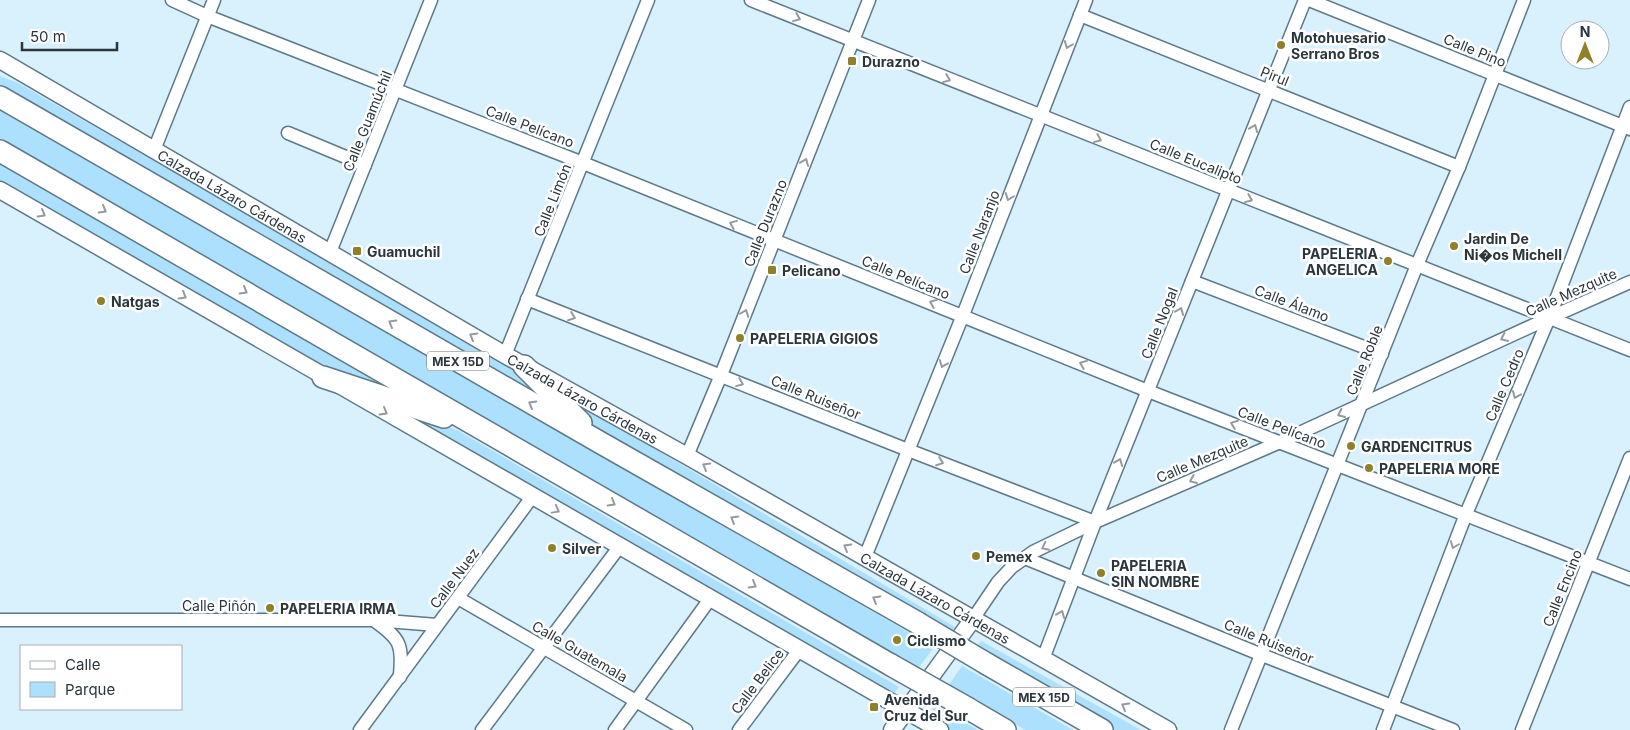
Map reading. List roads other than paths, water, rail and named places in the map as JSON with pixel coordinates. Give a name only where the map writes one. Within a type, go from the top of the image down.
[{"type":"highway","name":"Calzada Lázaro Cárdenas","points":[[0,97],[1102,730]]},
{"type":"highway","points":[[0,151],[1005,730]]},
{"type":"highway","points":[[524,366],[601,443]]},
{"type":"highway","points":[[323,376],[487,432]]},
{"type":"main road","name":"Calzada Lázaro Cárdenas","points":[[0,60],[524,366],[866,557],[1168,730]]},
{"type":"main road","points":[[0,190],[940,730]]},
{"type":"main road","points":[[892,730],[973,619]]},
{"type":"street","name":"Calle Pelícano","points":[[172,0],[207,16],[583,163],[1148,391],[1630,579]]},
{"type":"street","points":[[154,150],[214,0]]},
{"type":"street","name":"Calle Guamúchil","points":[[330,252],[431,0]]},
{"type":"street","name":"Calle Limón","points":[[505,355],[648,0]]},
{"type":"street","name":"Calle Eucalipto","points":[[751,0],[1630,350]]},
{"type":"street","name":"Calle Durazno","points":[[687,456],[721,375],[868,0]]},
{"type":"street","name":"Calle Naranjo","points":[[866,557],[1086,0]]},
{"type":"street","name":"Calle Nogal","points":[[1043,659],[1076,577],[1095,522],[1305,0]]},
{"type":"street","name":"Calle Pino","points":[[1309,0],[1626,127]]},
{"type":"street","name":"Calle Roble","points":[[1231,730],[1417,265],[1459,167],[1524,0]]},
{"type":"street","name":"Pirul","points":[[1080,16],[1270,90],[1459,167]]},
{"type":"street","name":"Calle Cedro","points":[[1383,730],[1466,514],[1549,318],[1626,127],[1630,107]]},
{"type":"street","points":[[288,133],[365,165]]},
{"type":"street","name":"Calle Álamo","points":[[1192,281],[1382,354]]},
{"type":"street","name":"Calle Mezquite","points":[[973,619],[998,582],[1012,567],[1033,552],[1095,522],[1280,442],[1630,282]]},
{"type":"street","name":"Calle Ruiseñor","points":[[527,299],[1095,522]]},
{"type":"street","name":"Calle Encino","points":[[1522,730],[1630,458]]},
{"type":"street","name":"Calle Nuez","points":[[360,730],[532,497]]},
{"type":"street","points":[[482,730],[620,546]]},
{"type":"street","name":"Calle Ruiseñor","points":[[1026,558],[1262,655],[1453,730]]},
{"type":"street","name":"Calle Guatemala","points":[[458,598],[686,730]]},
{"type":"street","points":[[615,730],[710,599]]},
{"type":"street","name":"Calle Piñón","points":[[0,620],[374,620],[437,626]]},
{"type":"street","points":[[374,620],[388,629],[400,645],[402,654],[400,677]]},
{"type":"street","name":"Calle Belice","points":[[739,730],[799,650]]},
{"type":"place","name":"Motohuesario Serrano Bros","points":[[1281,45]]},
{"type":"place","name":"Durazno","points":[[852,61]]},
{"type":"place","name":"Jardin De Ni�os Michell","points":[[1454,246]]},
{"type":"place","name":"Guamuchil","points":[[357,251]]},
{"type":"place","name":"PAPELERIA ANGELICA","points":[[1388,261]]},
{"type":"place","name":"Pelicano","points":[[772,270]]},
{"type":"place","name":"Natgas","points":[[101,301]]},
{"type":"place","name":"PAPELERIA GIGIOS","points":[[740,338]]},
{"type":"place","name":"GARDENCITRUS","points":[[1351,446]]},
{"type":"place","name":"PAPELERIA MORE","points":[[1369,468]]},
{"type":"place","name":"Silver","points":[[552,548]]},
{"type":"place","name":"Pemex","points":[[976,556]]},
{"type":"place","name":"PAPELERIA SIN NOMBRE","points":[[1101,573]]},
{"type":"place","name":"PAPELERIA IRMA","points":[[270,608]]},
{"type":"place","name":"Ciclismo","points":[[897,640]]},
{"type":"place","name":"Avenida Cruz del Sur","points":[[874,707]]}]
